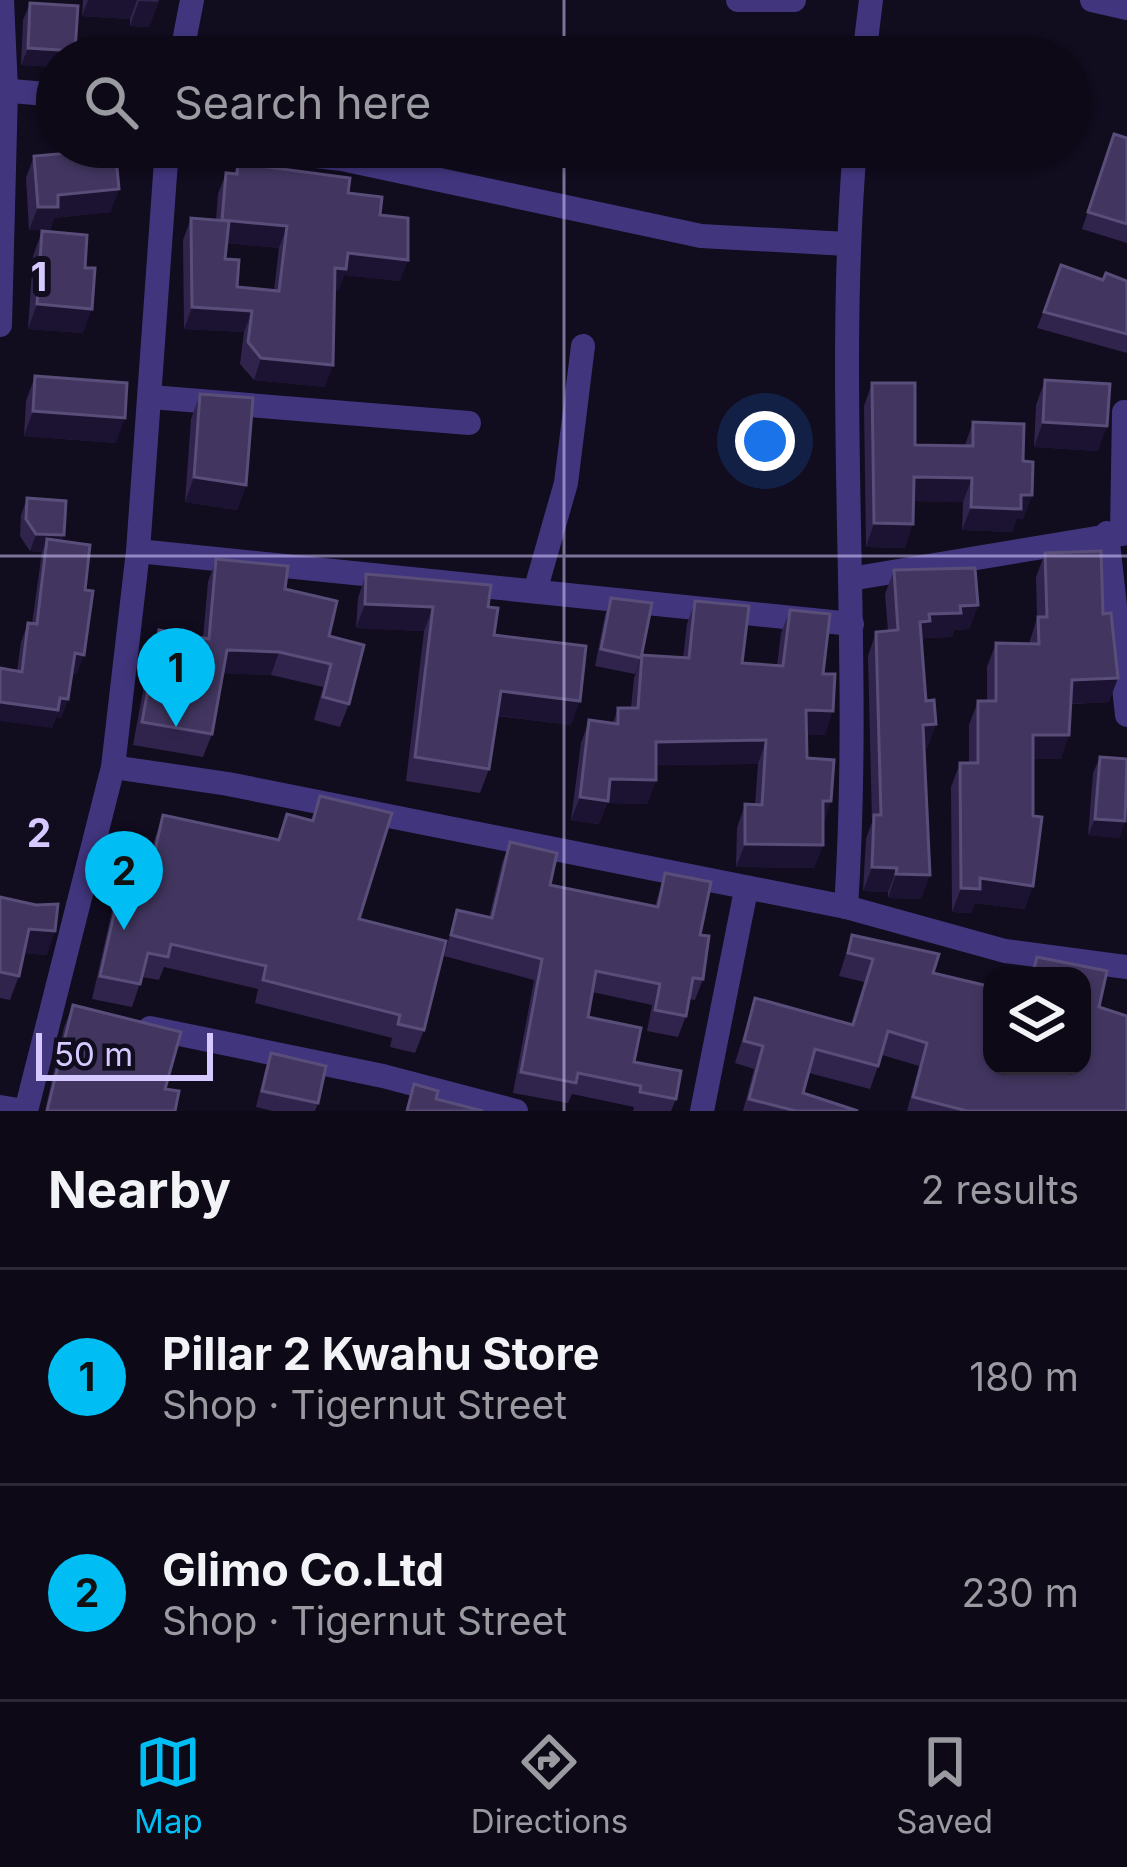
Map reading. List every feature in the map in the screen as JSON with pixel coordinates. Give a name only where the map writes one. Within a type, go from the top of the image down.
[{"type":"street","points":[[0,325],[2,0]]},
{"type":"street","points":[[185,36],[192,0]]},
{"type":"street","points":[[738,0],[794,0]]},
{"type":"street","points":[[867,36],[871,0]]},
{"type":"street","points":[[1092,0],[1127,8]]},
{"type":"street","points":[[3,90],[36,93]]},
{"type":"street","points":[[0,1107],[25,1111],[65,1011],[66,913],[113,766],[138,551],[165,168]]},
{"type":"street","points":[[384,168],[701,236],[847,244]]},
{"type":"street","points":[[846,907],[853,800],[847,244],[853,168]]},
{"type":"street","points":[[536,588],[573,448],[583,346]]},
{"type":"street","points":[[151,397],[469,423]]},
{"type":"street","points":[[1124,412],[1119,533],[1127,715]]},
{"type":"street","points":[[850,579],[1119,533]]},
{"type":"street","points":[[138,551],[536,588],[852,624]]},
{"type":"street","points":[[113,766],[228,784],[846,907],[923,933],[1005,951],[1127,967]]},
{"type":"street","points":[[702,1111],[746,890]]},
{"type":"street","points":[[124,1023],[382,1076],[516,1111]]},
{"type":"building","points":[[30,3],[78,6],[76,36],[36,36],[36,49],[28,48]]},
{"type":"building","points":[[1114,134],[1127,138],[1127,224],[1088,212]]},
{"type":"building","points":[[34,156],[36,168],[117,168],[119,189],[58,195],[58,207],[38,207]]},
{"type":"building","points":[[238,168],[275,168],[350,178],[348,193],[382,197],[380,215],[408,218],[408,260],[348,253],[346,269],[335,268],[333,365],[261,358],[248,342],[252,311],[192,307],[191,218],[229,221],[225,259],[239,260],[237,287],[279,291],[287,226],[222,220],[226,173],[237,174]]},
{"type":"building","points":[[42,231],[87,235],[85,268],[95,268],[92,309],[37,304]]},
{"type":"building","points":[[1061,265],[1103,280],[1106,273],[1127,281],[1127,334],[1044,312]]},
{"type":"building","points":[[35,376],[127,383],[125,418],[33,411]]},
{"type":"building","points":[[1045,380],[1110,384],[1107,426],[1043,422]]},
{"type":"building","points":[[872,383],[915,383],[915,445],[973,446],[973,422],[1024,424],[1023,461],[1033,462],[1032,495],[1021,495],[1021,509],[971,507],[972,478],[914,477],[913,524],[874,523]]},
{"type":"building","points":[[200,394],[253,398],[246,485],[194,477]]},
{"type":"building","points":[[27,498],[66,501],[64,535],[36,534],[26,519]]},
{"type":"building","points":[[47,539],[90,545],[85,590],[93,591],[84,655],[75,653],[68,699],[60,698],[58,710],[0,702],[0,668],[22,672],[28,623],[37,624]]},
{"type":"building","points":[[1101,551],[1103,614],[1111,613],[1118,678],[1072,680],[1069,735],[1033,735],[1033,816],[1042,817],[1033,886],[980,878],[980,889],[961,888],[960,763],[978,763],[978,701],[996,701],[996,643],[1039,644],[1038,617],[1047,617],[1045,553]]},
{"type":"building","points":[[216,559],[288,566],[285,589],[337,601],[329,636],[364,645],[349,704],[323,697],[331,664],[279,652],[227,650],[212,734],[142,722],[159,630],[209,639]]},
{"type":"building","points":[[975,568],[978,605],[960,606],[961,613],[929,614],[930,621],[920,622],[926,701],[934,700],[936,724],[923,725],[930,875],[896,874],[897,868],[872,867],[874,815],[881,815],[876,632],[898,630],[894,570]]},
{"type":"building","points":[[366,574],[491,585],[488,607],[498,608],[494,635],[586,646],[580,701],[501,691],[489,769],[415,757],[433,607],[365,604]]},
{"type":"building","points":[[611,598],[652,603],[641,658],[601,649]]},
{"type":"building","points":[[695,601],[749,606],[742,663],[783,666],[790,610],[830,614],[823,674],[835,674],[833,711],[806,710],[807,758],[834,760],[831,801],[823,801],[823,845],[745,844],[745,804],[762,805],[766,740],[656,742],[656,780],[610,779],[608,801],[580,797],[589,720],[618,724],[618,708],[638,708],[642,655],[689,658]]},
{"type":"building","points":[[1100,757],[1127,759],[1125,821],[1095,819]]},
{"type":"building","points":[[320,796],[392,813],[359,919],[446,941],[424,1030],[398,1024],[400,1015],[263,980],[266,966],[171,944],[168,957],[148,953],[140,984],[100,976],[123,875],[148,881],[163,815],[279,840],[287,814],[313,821]]},
{"type":"building","points":[[510,842],[557,853],[550,885],[658,907],[665,873],[711,882],[700,935],[709,936],[703,979],[693,978],[686,1016],[655,1010],[660,984],[596,971],[588,1017],[641,1028],[634,1062],[681,1071],[676,1099],[578,1073],[576,1083],[521,1072],[542,959],[451,935],[457,910],[492,918]]},
{"type":"building","points":[[0,897],[36,905],[58,904],[55,931],[29,929],[19,976],[0,972]]},
{"type":"building","points":[[852,935],[939,954],[933,973],[983,985],[983,1075],[1091,1075],[1091,968],[1107,971],[1099,1007],[1127,1016],[1127,1111],[967,1111],[913,1097],[927,1043],[888,1031],[878,1066],[815,1049],[803,1093],[858,1111],[796,1111],[749,1099],[763,1046],[744,1041],[755,998],[853,1025],[873,959],[848,953]]},
{"type":"building","points":[[1037,957],[1087,967],[1034,967]]},
{"type":"building","points":[[73,1005],[181,1032],[165,1089],[179,1091],[175,1111],[47,1111]]},
{"type":"building","points":[[271,1053],[326,1066],[318,1103],[262,1091]]},
{"type":"building","points":[[414,1084],[438,1091],[436,1099],[483,1111],[407,1111]]},
{"type":"place","name":"Pillar 2 Kwahu Store","points":[[176,727]]},
{"type":"place","name":"Glimo Co.Ltd","points":[[124,930]]}]
